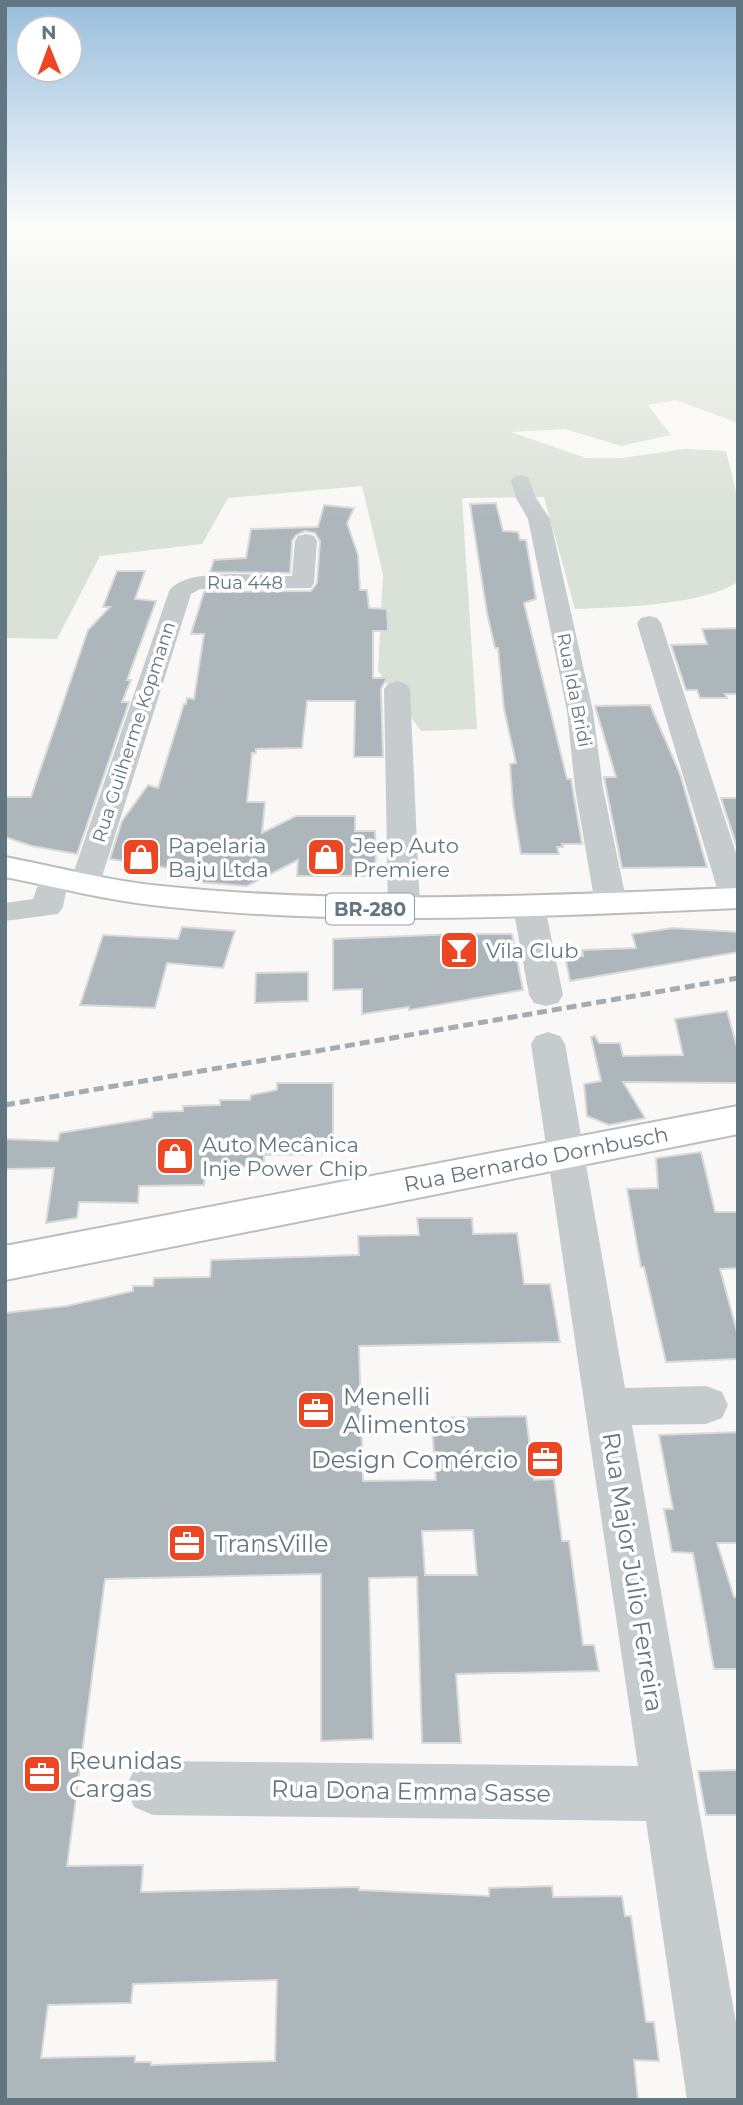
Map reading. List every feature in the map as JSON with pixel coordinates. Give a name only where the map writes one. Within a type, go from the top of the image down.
[{"type":"highway","name":"BR-280","points":[[5,867],[199,901],[404,909],[529,907],[737,898]]},
{"type":"highway","name":"Rua Bernardo Dornbusch","points":[[5,1263],[738,1120]]},
{"type":"street","name":"Rua Ida Bridi","points":[[521,481],[526,498],[539,519],[557,602],[580,711],[589,788],[611,904]]},
{"type":"street","name":"Rua 448","points":[[188,584],[303,583],[306,541]]},
{"type":"street","name":"Rua Guilherme Kopmann","points":[[5,912],[47,907],[69,880],[180,592],[188,584]]},
{"type":"street","points":[[649,623],[737,898]]},
{"type":"street","points":[[397,689],[404,909]]},
{"type":"street","points":[[529,907],[547,995]]},
{"type":"street","name":"Rua Major Júlio Ferreira","points":[[548,1044],[718,2100]]},
{"type":"street","points":[[607,1406],[706,1405]]},
{"type":"street","name":"Rua Dona Emma Sasse","points":[[153,1788],[670,1794]]},
{"type":"shaded area","points":[[5,323],[738,323],[738,423],[676,400],[648,405],[671,435],[621,446],[565,429],[511,432],[586,458],[621,458],[685,449],[726,451],[738,499],[738,582],[722,590],[682,601],[575,609],[544,497],[462,498],[477,729],[421,731],[378,671],[383,574],[362,486],[228,498],[202,544],[100,556],[57,639],[5,638]]},
{"type":"building","points":[[496,503],[503,531],[518,532],[520,540],[526,540],[536,599],[524,603],[567,779],[571,779],[582,844],[562,844],[563,847],[557,847],[559,854],[521,854],[510,764],[516,763],[504,709],[498,648],[495,648],[487,613],[470,504]]},
{"type":"building","points":[[324,505],[354,508],[347,523],[358,555],[360,590],[367,590],[369,608],[387,609],[388,631],[373,631],[373,678],[387,678],[381,689],[383,757],[354,757],[355,701],[307,701],[302,748],[256,749],[256,753],[252,753],[247,802],[265,802],[262,833],[296,816],[355,816],[355,831],[375,831],[376,876],[297,876],[298,860],[247,886],[198,882],[200,873],[110,859],[122,821],[148,785],[158,788],[184,704],[187,698],[194,699],[204,634],[191,634],[204,592],[311,591],[317,583],[320,541],[315,533],[305,531],[296,535],[292,541],[290,573],[210,572],[214,560],[246,558],[251,529],[318,527]]},
{"type":"building","points":[[117,571],[145,571],[135,599],[156,601],[127,680],[131,680],[122,702],[129,702],[77,854],[32,846],[5,837],[5,797],[31,797],[88,630],[110,607],[103,607]]},
{"type":"building","points":[[738,628],[738,694],[725,694],[727,698],[700,698],[697,690],[686,690],[671,645],[707,644],[702,629]]},
{"type":"building","points":[[650,705],[680,774],[707,867],[622,868],[604,777],[616,777],[595,706]]},
{"type":"building","points":[[721,798],[738,798],[738,850]]},
{"type":"building","points":[[182,927],[235,931],[223,968],[167,963],[155,1008],[80,1005],[103,935],[178,939]]},
{"type":"building","points":[[673,928],[738,932],[738,952],[570,981],[565,956],[583,956],[582,950],[636,948],[632,934]]},
{"type":"building","points":[[512,934],[523,990],[409,1010],[409,1007],[362,1014],[362,989],[333,990],[333,939]]},
{"type":"building","points":[[308,972],[308,1001],[255,1003],[256,973]]},
{"type":"building","points":[[727,1011],[738,1051],[738,1083],[623,1082],[645,1118],[609,1125],[587,1116],[584,1084],[601,1081],[591,1037],[595,1036],[599,1043],[620,1043],[623,1056],[683,1055],[675,1019]]},
{"type":"building","points":[[277,1083],[333,1083],[333,1154],[264,1155],[264,1166],[206,1167],[204,1185],[139,1186],[138,1203],[79,1202],[77,1218],[46,1223],[54,1168],[5,1169],[5,1139],[58,1141],[60,1133],[152,1118],[153,1112],[183,1111],[183,1106],[220,1105],[220,1100],[250,1100],[251,1095],[277,1090]]},
{"type":"building","points":[[701,1152],[715,1212],[738,1212],[738,1268],[720,1269],[738,1336],[738,1359],[666,1362],[644,1267],[641,1267],[627,1189],[658,1188],[656,1158]]},
{"type":"building","points":[[417,1218],[472,1218],[473,1234],[517,1233],[524,1284],[550,1284],[560,1342],[359,1346],[363,1481],[436,1480],[432,1427],[437,1427],[436,1418],[526,1416],[534,1480],[554,1479],[562,1541],[569,1541],[583,1645],[594,1645],[599,1671],[456,1674],[461,1743],[422,1743],[417,1577],[369,1578],[373,1739],[321,1741],[321,1574],[105,1579],[67,1866],[143,1865],[141,1892],[359,1887],[359,1890],[489,1896],[489,1888],[552,1886],[553,1897],[622,1896],[625,1916],[631,1916],[646,2022],[654,2022],[659,2061],[634,2060],[638,2100],[5,2100],[5,1313],[67,1306],[133,1291],[133,1286],[153,1286],[154,1278],[210,1277],[211,1260],[359,1255],[358,1236],[419,1235]],"holes":[[[473,1530],[477,1575],[425,1575],[422,1531]],[[277,1980],[275,2061],[151,2065],[151,2062],[135,2062],[135,2056],[41,2058],[48,2005],[131,2003],[133,1984]]]},
{"type":"building","points":[[738,1432],[738,1543],[717,1543],[734,1597],[738,1597],[738,1669],[714,1669],[693,1553],[672,1552],[664,1509],[673,1509],[659,1435]]},
{"type":"building","points":[[738,1770],[738,1815],[706,1815],[698,1771]]},
{"type":"railway","points":[[5,1105],[738,978]]},
{"type":"place","name":"Papelaria Baju Ltda","points":[[141,857]]},
{"type":"place","name":"Jeep Auto Premiere","points":[[326,857]]},
{"type":"place","name":"Vila Club","points":[[459,950]]},
{"type":"place","name":"Auto Mecânica Inje Power Chip","points":[[175,1156]]},
{"type":"place","name":"Menelli Alimentos","points":[[316,1410]]},
{"type":"place","name":"Design Comércio","points":[[545,1459]]},
{"type":"place","name":"TransVille","points":[[187,1543]]},
{"type":"place","name":"Reunidas Cargas","points":[[42,1774]]}]
